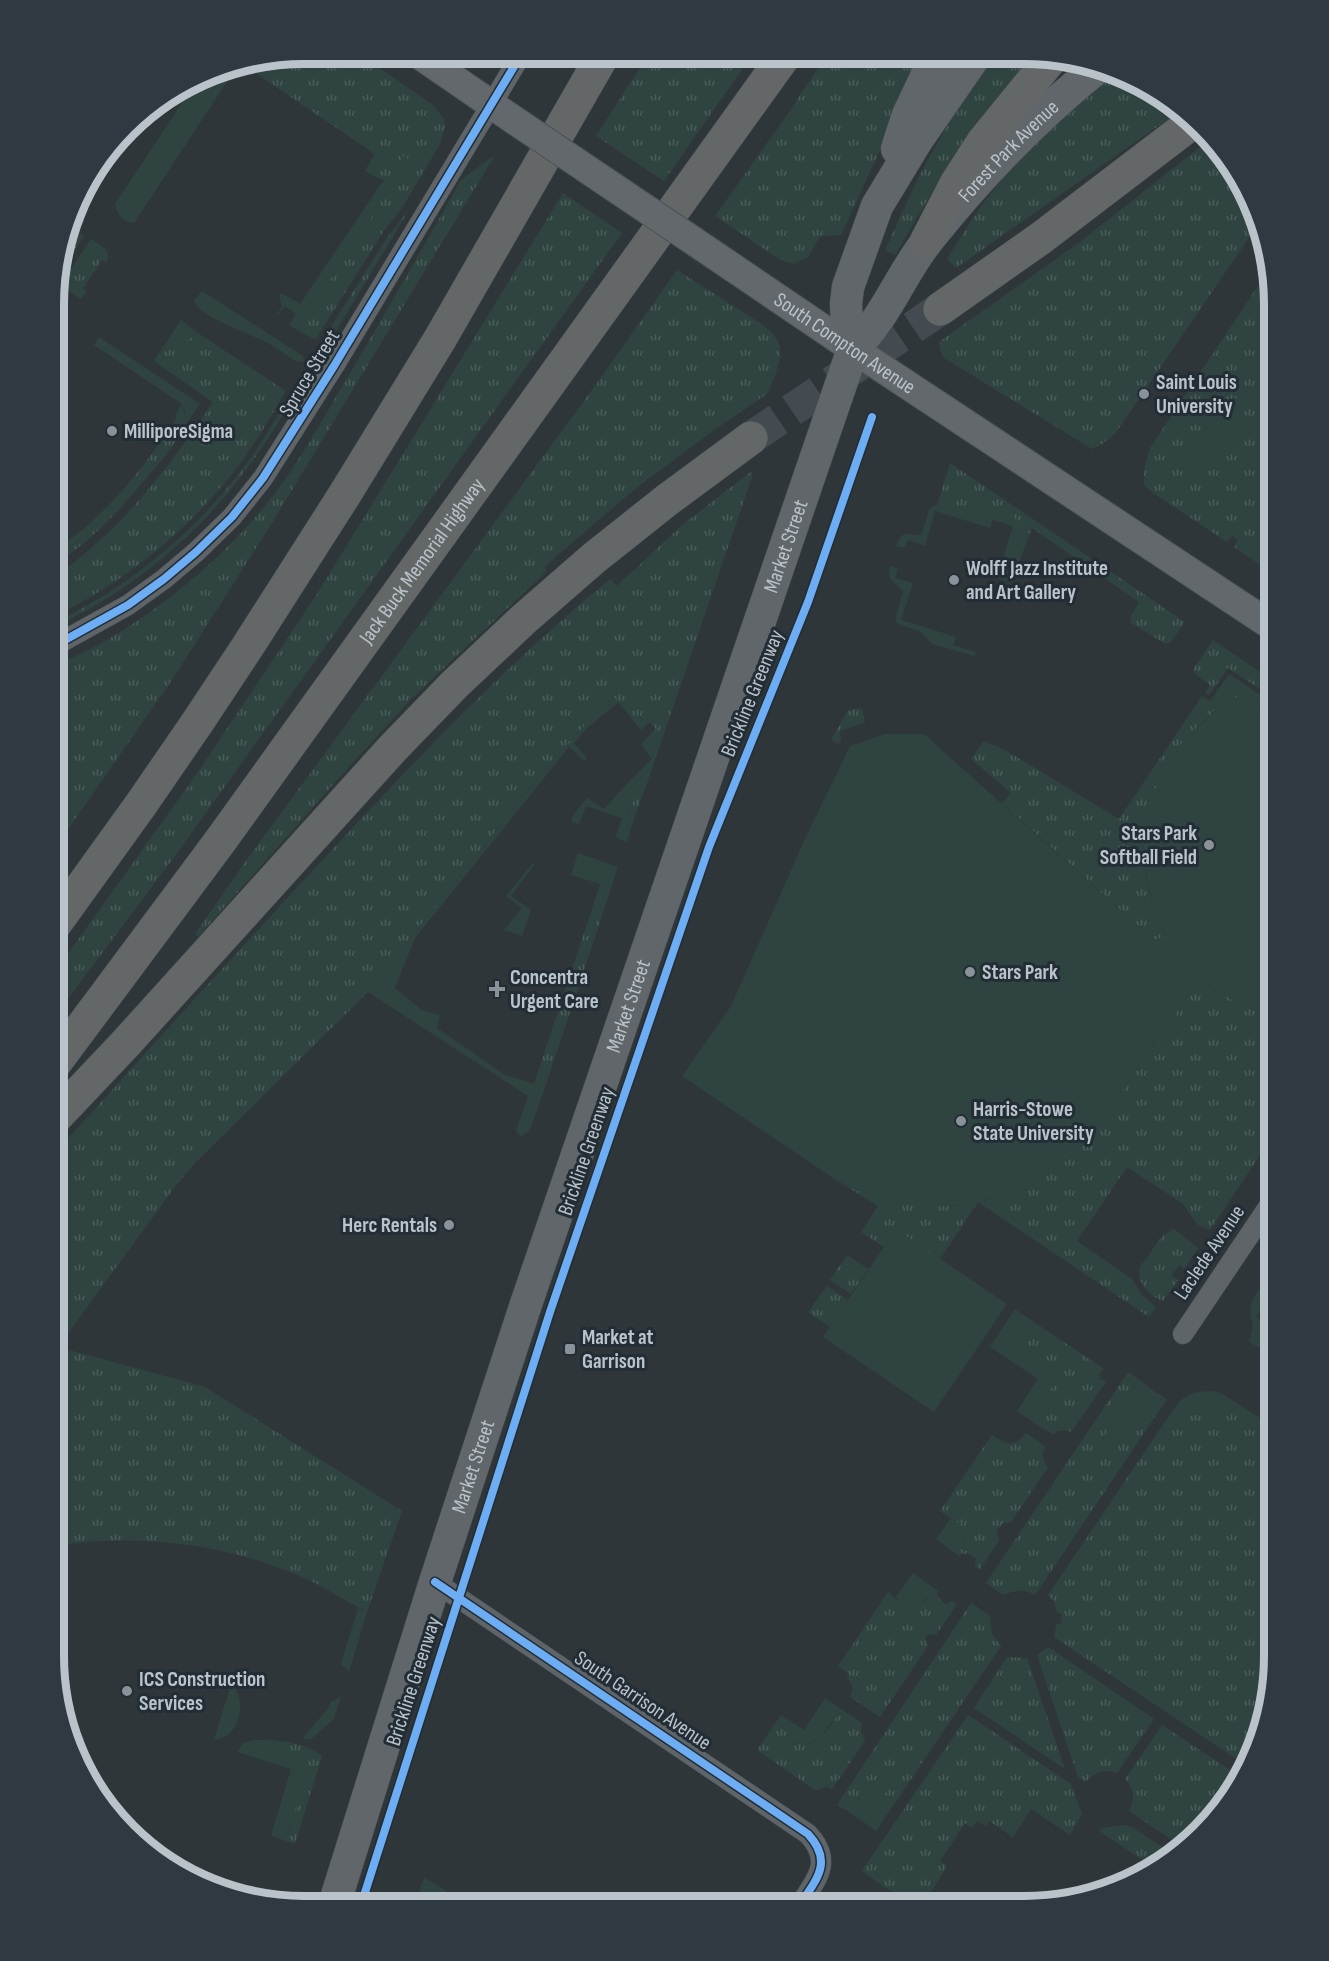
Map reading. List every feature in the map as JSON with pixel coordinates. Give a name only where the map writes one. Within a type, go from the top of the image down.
[{"type":"highway","points":[[64,911],[173,759],[298,570],[440,339],[598,64]]},
{"type":"highway","points":[[563,126],[593,98],[621,64]]},
{"type":"highway","name":"Jack Buck Memorial Highway","points":[[64,1052],[221,840],[779,64]]},
{"type":"highway","points":[[926,242],[956,184],[983,142],[1045,66]]},
{"type":"highway","points":[[940,309],[1050,231],[1186,127]]},
{"type":"highway","points":[[64,1108],[393,748],[455,684],[524,619],[594,558],[751,438]]},
{"type":"main road","name":"South Compton Avenue","points":[[433,64],[853,349],[1264,621]]},
{"type":"main road","points":[[853,349],[847,326],[848,287],[908,115],[932,64]]},
{"type":"main road","points":[[877,206],[917,140],[969,64]]},
{"type":"main road","name":"Forest Park Avenue","points":[[926,242],[975,183],[1039,118],[1090,74]]},
{"type":"main road","name":"Market Street","points":[[337,1896],[435,1582],[526,1304],[853,349],[875,324],[926,242]]},
{"type":"street","name":"Spruce Street","points":[[64,641],[128,605],[164,579],[196,552],[239,509],[299,423],[515,64]]},
{"type":"street","name":"Laclede Avenue","points":[[1183,1334],[1264,1213]]},
{"type":"street","name":"South Garrison Avenue","points":[[435,1582],[808,1834],[818,1844],[821,1856],[820,1869],[815,1882],[805,1896]]},
{"type":"green space","points":[[304,64],[374,64],[433,105],[444,119],[445,126],[440,144],[402,208],[383,232],[314,339],[299,331],[309,308],[351,251],[352,246],[368,225],[373,213],[406,163],[403,156],[386,182],[365,171],[375,154],[252,71]]},
{"type":"green space","points":[[642,64],[746,64],[664,181],[596,136]]},
{"type":"green space","points":[[821,64],[919,64],[841,235],[820,236],[808,257],[794,264],[779,259],[715,216]]},
{"type":"green space","points":[[987,64],[1028,64],[949,164],[895,255],[885,250],[918,178],[959,104]]},
{"type":"green space","points":[[231,76],[134,223],[119,214],[115,204],[187,95]]},
{"type":"green space","points":[[1105,78],[1131,89],[1173,116],[956,268],[947,259],[975,215],[1009,171],[1076,102]]},
{"type":"green space","points":[[1203,144],[1224,171],[1240,198],[1253,231],[1115,434],[1092,449],[944,358],[939,342],[1080,242]]},
{"type":"green space","points":[[495,155],[272,523],[172,680],[64,835],[64,661],[119,633],[180,590],[235,539],[260,512],[307,445],[461,180]]},
{"type":"green space","points":[[403,156],[408,158],[406,163],[373,213],[369,225],[362,231],[351,251],[309,308],[299,331],[289,325],[296,314],[285,306],[277,314],[282,307],[279,294],[300,304],[382,182],[386,182]]},
{"type":"green space","points":[[563,193],[622,233],[175,856],[64,1004],[64,959],[198,772],[317,594]]},
{"type":"green space","points":[[409,210],[330,341],[322,345],[322,341],[388,236]]},
{"type":"green space","points":[[76,231],[84,236],[69,258]]},
{"type":"green space","points":[[91,239],[107,252],[106,263],[102,260],[83,288],[87,291],[81,299],[65,288],[67,275]]},
{"type":"green space","points":[[677,270],[763,325],[775,336],[780,346],[780,358],[767,394],[635,489],[545,566],[546,572],[412,698],[198,937],[195,934],[248,858],[589,394]]},
{"type":"green space","points":[[1263,279],[1264,567],[1234,547],[1238,540],[1232,536],[1227,542],[1144,485],[1144,469],[1150,448]]},
{"type":"green space","points":[[202,291],[303,356],[304,361],[297,362],[266,342],[205,313],[194,301]]},
{"type":"green space","points":[[181,320],[198,333],[179,345],[159,353]]},
{"type":"green space","points":[[198,333],[286,391],[242,461],[223,485],[182,528],[111,584],[64,611],[64,570],[103,537],[143,496],[213,402],[154,361],[159,353]]},
{"type":"green space","points":[[99,337],[200,404],[181,432],[185,412],[182,404],[94,345]]},
{"type":"green space","points":[[292,395],[292,400],[274,430],[234,486],[195,529],[159,561],[119,591],[64,622],[64,618],[110,592],[136,574],[185,533],[247,463]]},
{"type":"green space","points":[[1236,398],[1242,427],[1191,484],[1187,484],[1181,459]]},
{"type":"green space","points":[[182,404],[184,418],[182,428],[165,456],[109,520],[64,558],[64,543],[91,522],[123,490],[177,418],[175,416]]},
{"type":"green space","points":[[950,463],[1185,622],[1170,643],[1164,643],[1131,623],[1130,618],[1139,602],[1032,528],[1029,535],[1026,528],[968,511],[962,513],[937,506]]},
{"type":"green space","points":[[752,471],[752,477],[656,757],[648,737],[656,729],[650,722],[641,730],[614,697],[596,712],[510,813],[368,992],[195,1163],[177,1184],[64,1339],[64,1143],[331,851],[466,710],[536,643],[610,579],[617,586],[682,525]]},
{"type":"green space","points":[[934,505],[959,511],[977,506],[1008,515],[1021,522],[1029,535],[1012,583],[997,578],[1013,526],[993,520],[990,528],[935,511],[925,546],[908,540],[904,548],[896,546],[904,534],[919,535],[922,533],[929,510]]},
{"type":"green space","points":[[890,566],[898,569],[895,578],[913,583],[901,620],[956,637],[953,645],[976,652],[974,656],[933,644],[919,631],[896,622],[903,592],[891,579]]},
{"type":"green space","points":[[1213,640],[1264,675],[1264,692],[1228,668],[1209,695],[1205,693],[1210,685],[1193,672]]},
{"type":"green space","points":[[1229,674],[1264,698],[1264,716],[1225,692],[1212,713],[1184,740],[1171,759],[1151,805],[1144,843],[1146,879],[1166,936],[1154,940],[1002,803],[1011,793],[971,759],[984,741],[1007,751],[1119,819],[1202,696],[1210,701]]},
{"type":"green space","name":"Stars Park","points":[[1226,691],[1264,716],[1264,1013],[1235,1001],[1200,978],[1106,1116],[1081,1147],[1062,1164],[1018,1190],[968,1204],[916,1206],[891,1202],[863,1193],[836,1180],[682,1076],[731,1006],[804,841],[850,746],[885,734],[924,734],[1154,940],[1166,936],[1148,886],[1144,837],[1148,814],[1155,790],[1166,767],[1184,740],[1211,715]]},
{"type":"green space","points":[[614,697],[619,702],[587,728],[574,743],[587,758],[584,761],[569,747],[415,938],[395,988],[422,1010],[440,1015],[437,1028],[505,1075],[545,1087],[530,1130],[522,1136],[516,1130],[528,1096],[368,992],[510,813],[596,712]]},
{"type":"green space","points":[[862,708],[865,722],[840,731],[839,744],[831,740],[848,710]]},
{"type":"green space","points":[[648,737],[656,757],[653,766],[627,791],[633,802],[625,821],[631,828],[627,843],[616,837],[622,818],[586,806],[580,822],[578,824],[572,822],[571,818],[587,798],[604,809],[652,759],[641,745]]},
{"type":"green space","points":[[653,766],[631,828],[625,821],[630,809],[627,791]]},
{"type":"green space","points":[[578,853],[618,867],[602,916],[597,911],[597,894],[600,884],[571,875]]},
{"type":"green space","points":[[533,863],[535,864],[511,896],[531,910],[522,936],[504,930],[522,908],[506,896]]},
{"type":"green space","points":[[597,894],[597,911],[602,916],[545,1087],[534,1084]]},
{"type":"green space","points":[[1200,978],[1235,1001],[1264,1013],[1264,1149],[1210,1230],[1198,1225],[1183,1204],[1127,1167],[1077,1241],[1132,1279],[1143,1296],[1156,1307],[1149,1317],[978,1202],[940,1259],[896,1229],[884,1247],[861,1232],[878,1206],[836,1180],[891,1202],[923,1206],[954,1206],[988,1200],[1025,1186],[1054,1169],[1100,1123]]},
{"type":"green space","points":[[896,1229],[1007,1304],[934,1412],[823,1337]]},
{"type":"green space","points":[[1174,1229],[1198,1248],[1184,1269],[1179,1265],[1172,1275],[1178,1280],[1163,1301],[1153,1296],[1145,1288],[1139,1274],[1142,1264],[1161,1238]]},
{"type":"green space","points":[[847,1255],[868,1269],[851,1294],[830,1280]]},
{"type":"green space","points":[[1264,1282],[1264,1305],[1256,1317],[1264,1322],[1264,1345],[1258,1347],[1249,1342],[1253,1327],[1250,1310],[1252,1300]]},
{"type":"green space","points":[[827,1286],[848,1300],[830,1327],[808,1312]]},
{"type":"green space","points":[[1015,1309],[1034,1322],[1032,1330],[1026,1339],[1016,1346],[1016,1350],[1049,1367],[1054,1379],[1052,1387],[1037,1406],[1041,1414],[1039,1420],[1034,1423],[1017,1411],[1038,1379],[990,1347]]},
{"type":"green space","points":[[1034,1322],[1104,1369],[1099,1373],[1100,1379],[1106,1382],[1071,1432],[1057,1431],[1054,1435],[1034,1423],[1039,1420],[1040,1414],[1037,1406],[1047,1393],[1051,1369],[1037,1359],[1016,1350],[1016,1346],[1028,1336]]},
{"type":"green space","points":[[64,1349],[205,1387],[402,1511],[367,1612],[317,1584],[258,1560],[171,1543],[83,1542],[64,1545]]},
{"type":"green space","points":[[1128,1372],[1138,1379],[1100,1444],[1110,1452],[1157,1393],[1167,1399],[1035,1595],[1019,1591],[1003,1595],[986,1583]]},
{"type":"green space","points":[[1138,1379],[1157,1393],[1110,1452],[1100,1453],[1098,1449],[1100,1444]]},
{"type":"green space","points":[[1214,1391],[1238,1404],[1222,1415],[1185,1415],[1167,1419],[1181,1400],[1191,1394]]},
{"type":"green space","points":[[1238,1404],[1264,1421],[1264,1672],[1256,1719],[1241,1762],[1054,1637],[1057,1624],[1062,1623],[1061,1613],[1057,1613],[1054,1601],[1048,1595],[1167,1419],[1185,1415],[1222,1415]]},
{"type":"green space","points":[[1026,1433],[1046,1447],[1042,1453],[1048,1467],[1011,1522],[1002,1524],[999,1528],[997,1533],[999,1540],[980,1569],[975,1566],[974,1557],[970,1554],[962,1554],[960,1550],[965,1543],[960,1524],[940,1511],[992,1435],[1010,1444]]},
{"type":"green space","points":[[951,1518],[963,1528],[966,1535],[960,1550],[962,1554],[959,1556],[936,1539]]},
{"type":"green space","points":[[913,1573],[938,1591],[937,1595],[932,1594],[914,1604],[901,1603],[896,1597]]},
{"type":"green space","points":[[888,1592],[901,1603],[925,1601],[932,1594],[937,1595],[946,1604],[952,1601],[957,1604],[936,1635],[928,1634],[925,1639],[928,1646],[880,1717],[850,1697],[852,1687],[847,1678],[849,1674],[838,1666]]},
{"type":"green space","points":[[971,1603],[990,1616],[992,1634],[1001,1646],[876,1831],[868,1825],[893,1779],[883,1772],[847,1811],[837,1805]]},
{"type":"green space","points":[[358,1608],[367,1612],[349,1672],[341,1664]]},
{"type":"green space","points":[[1048,1647],[1154,1719],[1117,1773],[1100,1772],[1086,1782],[1078,1777],[1037,1655]]},
{"type":"green space","points":[[1007,1657],[1027,1658],[1065,1769],[974,1708]]},
{"type":"green space","points":[[231,1684],[239,1700],[239,1718],[230,1733],[214,1740]]},
{"type":"green space","points":[[341,1697],[334,1719],[310,1740],[303,1738],[329,1707],[330,1702]]},
{"type":"green space","points":[[825,1698],[841,1709],[819,1739],[804,1745],[788,1739],[786,1729],[776,1722],[781,1715],[804,1730]]},
{"type":"green space","points":[[841,1709],[862,1723],[861,1732],[865,1741],[832,1789],[827,1787],[815,1790],[757,1750],[776,1722],[786,1729],[788,1739],[797,1743],[809,1744],[825,1732]]},
{"type":"green space","points":[[968,1715],[1071,1784],[1082,1814],[1070,1835],[1031,1809],[1013,1837],[989,1821],[986,1826],[977,1821],[972,1828],[965,1823],[940,1861],[947,1866],[927,1896],[900,1896],[862,1871]]},
{"type":"green space","points":[[1162,1725],[1234,1773],[1215,1803],[1176,1843],[1129,1811],[1133,1794],[1125,1779]]},
{"type":"green space","points":[[270,1740],[298,1744],[322,1756],[295,1844],[277,1838],[285,1836],[290,1826],[301,1784]]},
{"type":"green space","points":[[270,1740],[292,1759],[301,1774],[298,1802],[285,1836],[277,1838],[271,1835],[291,1769],[237,1752],[243,1743]]},
{"type":"green space","points":[[889,1771],[893,1774],[893,1779],[868,1825],[847,1811],[883,1772]]},
{"type":"green space","points":[[1126,1825],[1132,1827],[1167,1850],[1146,1863],[1099,1831],[1102,1828]]},
{"type":"green space","points":[[424,1877],[454,1896],[418,1896]]},
{"type":"tunnel","points":[[751,438],[940,309]]},
{"type":"cycle path","points":[[64,641],[128,605],[164,579],[232,517],[263,478],[334,366],[516,64]]},
{"type":"cycle path","name":"Brickline Greenway","points":[[364,1896],[550,1312],[709,847],[808,602],[872,417]]},
{"type":"cycle path","points":[[435,1582],[808,1834],[816,1844],[821,1862],[820,1871],[805,1896]]},
{"type":"place","name":"Saint Louis University","points":[[1144,394]]},
{"type":"place","name":"MilliporeSigma","points":[[112,431]]},
{"type":"place","name":"Wolff Jazz Institute and Art Gallery","points":[[954,580]]},
{"type":"place","name":"Stars Park Softball Field","points":[[1209,845]]},
{"type":"place","name":"Stars Park","points":[[970,972]]},
{"type":"place","name":"Concentra Urgent Care","points":[[497,989]]},
{"type":"place","name":"Harris-Stowe State University","points":[[961,1121]]},
{"type":"place","name":"Herc Rentals","points":[[449,1225]]},
{"type":"place","name":"Market at Garrison","points":[[570,1349]]},
{"type":"place","name":"ICS Construction Services","points":[[127,1691]]}]
